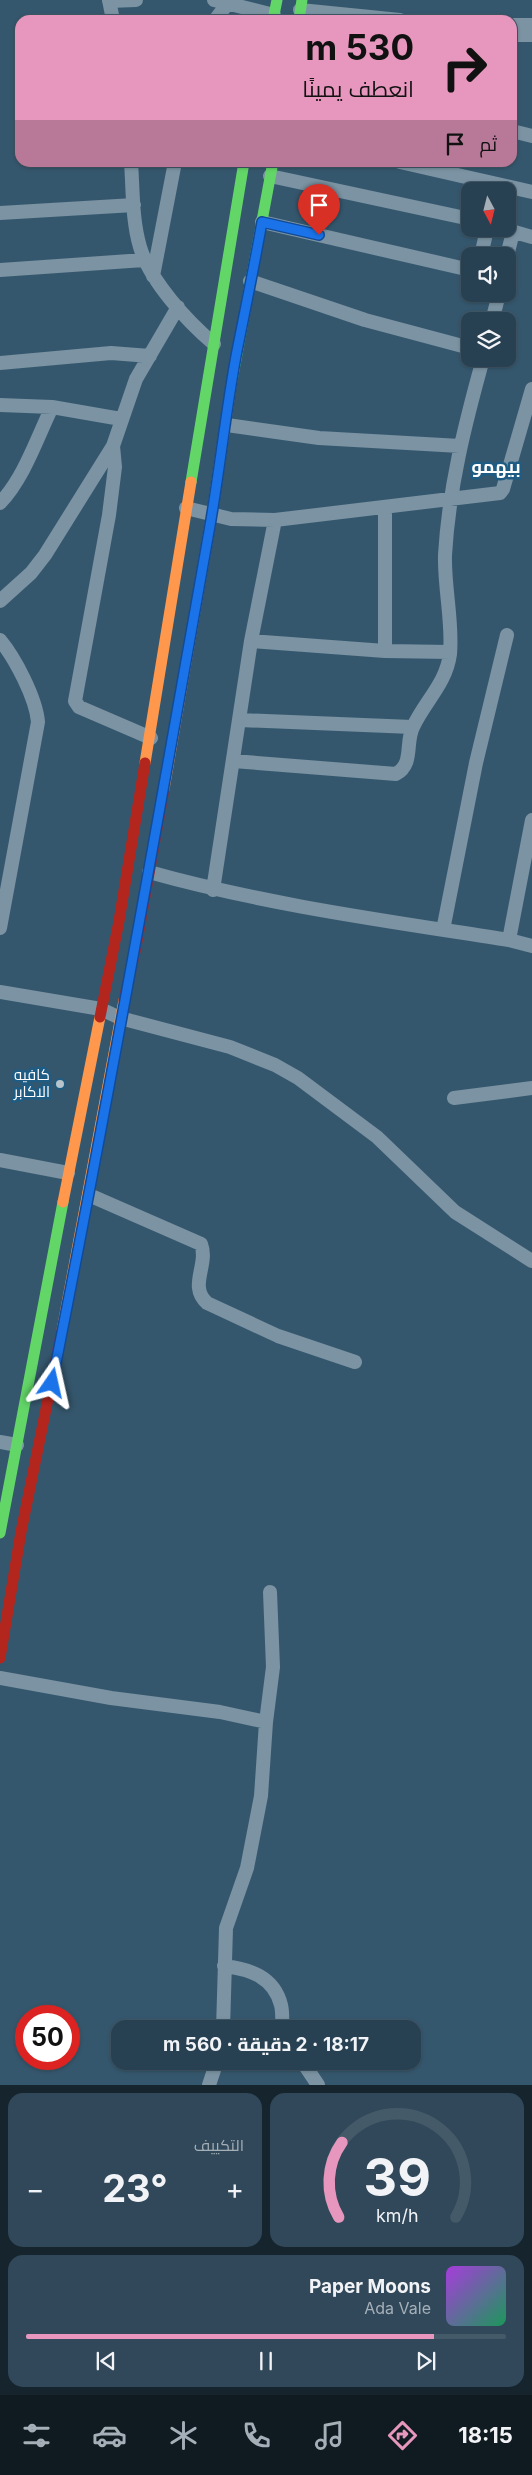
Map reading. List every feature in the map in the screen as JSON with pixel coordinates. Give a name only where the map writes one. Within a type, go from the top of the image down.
[{"type":"main road","points":[[274,15],[277,0]]},
{"type":"main road","points":[[0,1533],[68,1173],[120,921],[243,167]]},
{"type":"main road","points":[[0,1658],[21,1532],[89,1194],[120,1018],[149,872],[212,514],[250,281],[272,169]]},
{"type":"street","points":[[112,15],[109,0],[136,0]]},
{"type":"street","points":[[214,0],[264,15]]},
{"type":"street","points":[[219,15],[228,4]]},
{"type":"street","points":[[302,14],[318,15]]},
{"type":"street","points":[[517,25],[532,25]]},
{"type":"street","points":[[517,35],[532,34]]},
{"type":"street","points":[[517,132],[532,136]]},
{"type":"street","points":[[131,167],[137,233],[144,260],[153,276],[178,307],[199,332],[214,344]]},
{"type":"street","points":[[153,276],[174,167]]},
{"type":"street","points":[[422,167],[532,192]]},
{"type":"street","points":[[272,169],[461,217]]},
{"type":"street","points":[[0,213],[134,204]]},
{"type":"street","points":[[262,222],[461,268]]},
{"type":"street","points":[[516,232],[532,237]]},
{"type":"street","points":[[0,270],[144,260]]},
{"type":"street","points":[[250,281],[365,320],[461,346]]},
{"type":"street","points":[[0,601],[32,573],[113,446],[136,379],[178,307]]},
{"type":"street","points":[[0,362],[111,353],[150,356]]},
{"type":"street","points":[[234,761],[396,774],[405,766],[412,727],[437,691],[446,673],[450,652],[445,558],[450,500],[460,446],[481,367]]},
{"type":"street","points":[[186,508],[253,521],[275,520],[450,500],[503,491],[532,389]]},
{"type":"street","points":[[0,405],[52,407],[121,419]]},
{"type":"street","points":[[0,503],[8,495],[52,407]]},
{"type":"street","points":[[226,425],[319,438],[460,446]]},
{"type":"street","points":[[113,446],[114,467],[109,515],[74,701],[79,707],[151,738]]},
{"type":"street","points":[[384,651],[385,508]]},
{"type":"street","points":[[213,890],[251,641],[275,520]]},
{"type":"street","points":[[443,930],[476,763],[507,635]]},
{"type":"street","points":[[0,640],[9,650],[36,705],[38,722],[0,928]]},
{"type":"street","points":[[251,641],[384,651],[450,652]]},
{"type":"street","points":[[240,720],[412,727]]},
{"type":"street","points":[[509,940],[532,820]]},
{"type":"street","points":[[149,872],[213,890],[358,917],[509,940],[532,946]]},
{"type":"street","points":[[0,992],[101,1009],[120,1018],[230,1047],[276,1065],[298,1078],[377,1137],[455,1212],[532,1261]]},
{"type":"street","points":[[454,1098],[532,1088]]},
{"type":"street","points":[[0,1160],[68,1173]]},
{"type":"street","points":[[89,1194],[200,1244],[203,1255],[198,1285],[200,1297],[207,1303],[278,1336],[355,1362]]},
{"type":"street","points":[[0,1442],[18,1445]]},
{"type":"street","points":[[223,2020],[226,1928],[247,1868],[262,1796],[266,1722],[273,1667],[270,1592]]},
{"type":"street","points":[[0,1678],[111,1698],[220,1712],[266,1722]]},
{"type":"street","points":[[224,1966],[252,1972],[276,1989],[281,2006],[282,2020]]},
{"type":"street","points":[[209,2085],[215,2070]]},
{"type":"street","points":[[308,2070],[318,2085]]},
{"type":"traffic: fast","points":[[274,15],[277,0]]},
{"type":"traffic: fast","points":[[300,15],[302,0]]},
{"type":"traffic: fast","points":[[191,482],[243,167]]},
{"type":"traffic: fast","points":[[231,386],[272,167]]},
{"type":"traffic: fast","points":[[0,1533],[63,1202]]},
{"type":"traffic: slow","points":[[164,789],[212,514],[231,386]]},
{"type":"traffic: slow","points":[[145,763],[191,482]]},
{"type":"traffic: slow","points":[[62,1330],[124,1000]]},
{"type":"traffic: slow","points":[[63,1202],[100,1017]]},
{"type":"traffic: jam","points":[[100,1017],[119,921],[145,763]]},
{"type":"traffic: jam","points":[[124,1000],[136,947],[164,789]]},
{"type":"traffic: jam","points":[[0,1658],[21,1532],[62,1330]]},
{"type":"place","name":"كافيه الاكابر","points":[[60,1084]]},
{"type":"district","name":"بيهمو","points":[[496,467]]},
{"type":"route","points":[[52,1383],[94,1172],[120,1018],[136,947],[212,514],[236,355],[245,319],[250,281],[262,222],[319,235]]}]
